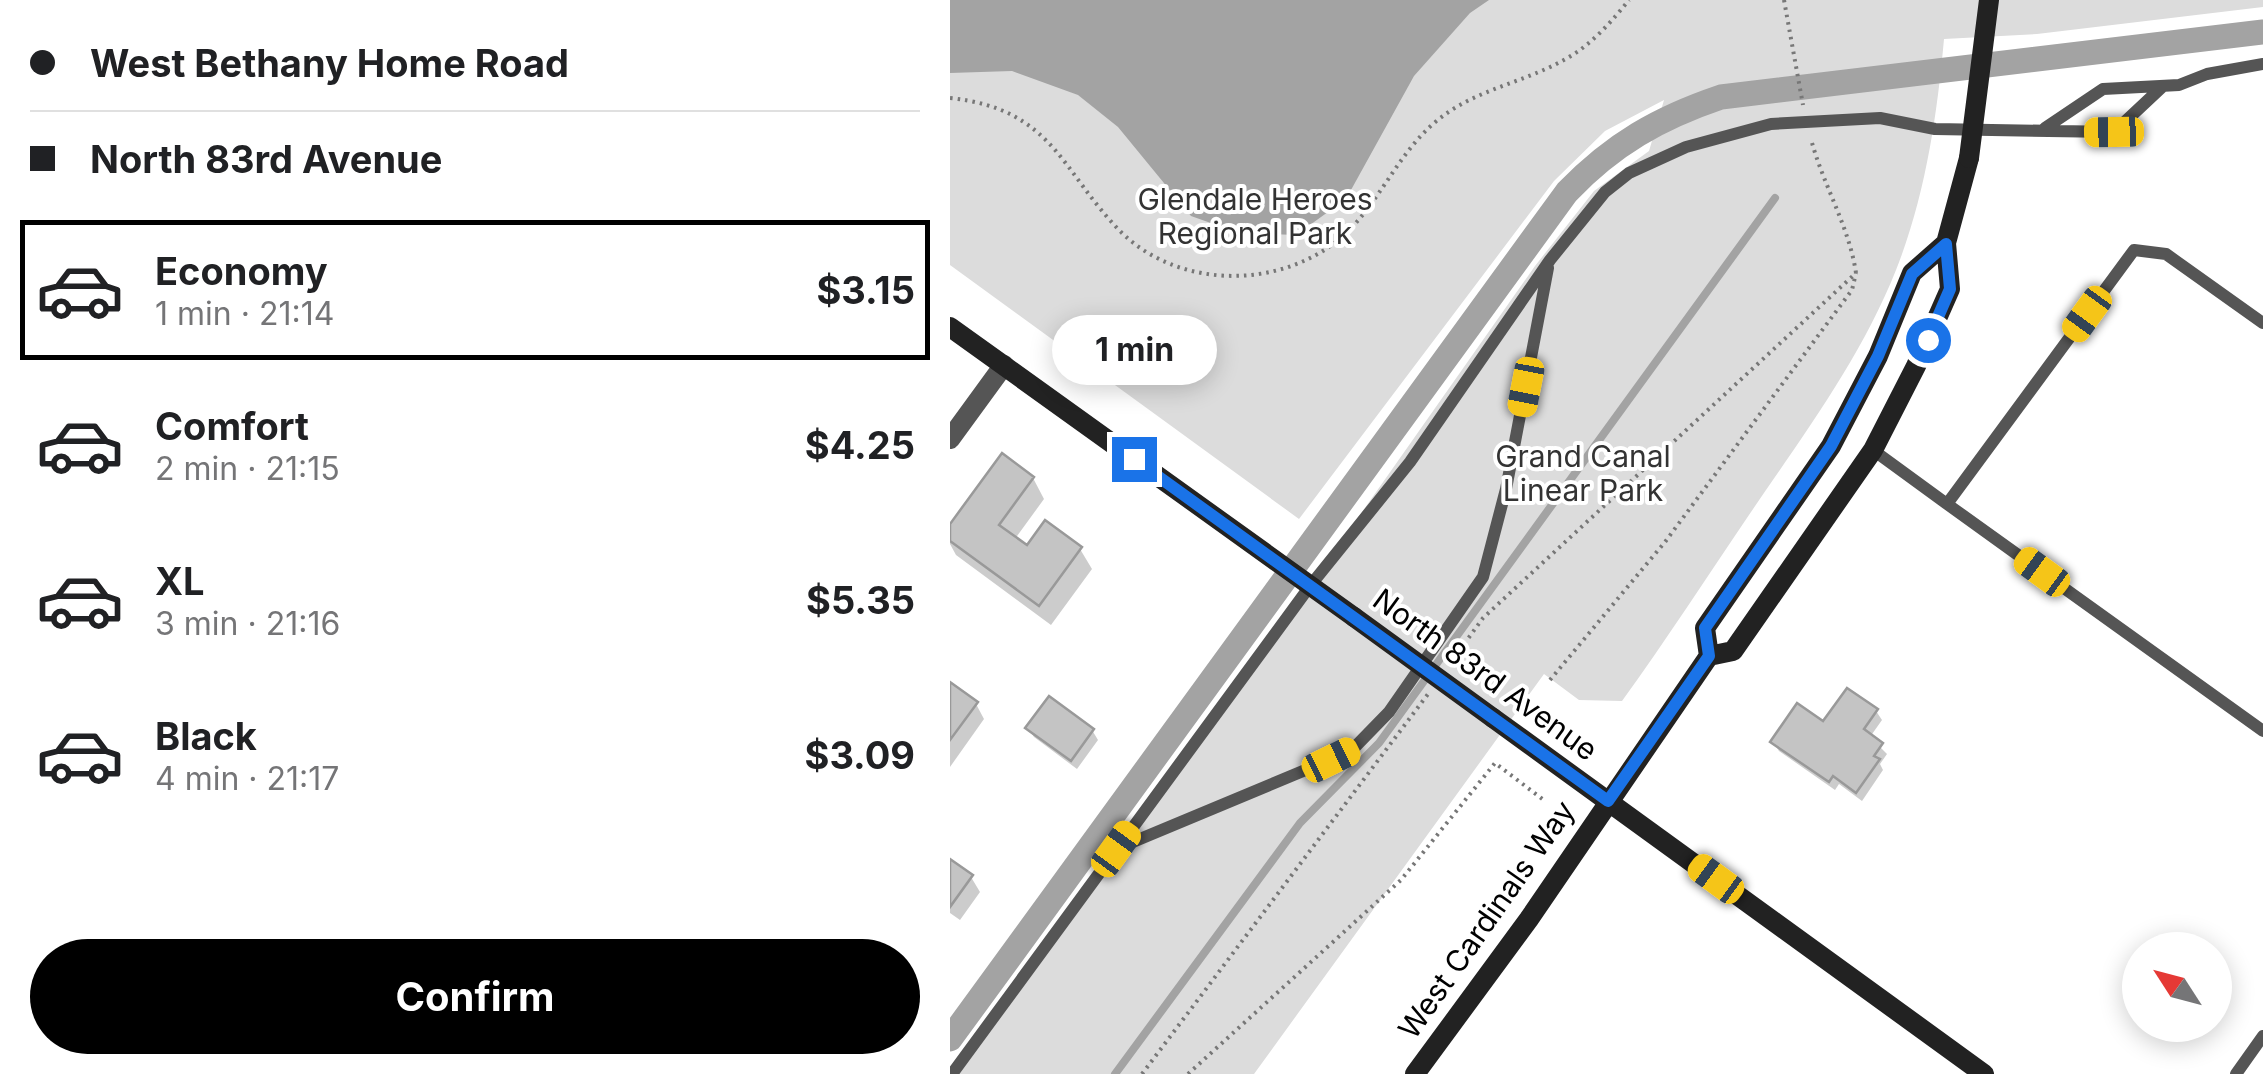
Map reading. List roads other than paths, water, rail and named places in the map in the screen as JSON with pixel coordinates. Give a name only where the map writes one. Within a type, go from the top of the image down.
[{"type":"main road","points":[[1946,244],[1912,274],[1878,356],[1831,446],[1705,628],[1709,656],[1733,651],[1873,450],[1950,289],[1946,244],[1968,158],[1989,0]]},
{"type":"main road","name":"North 83rd Avenue","points":[[950,326],[1984,1074]]},
{"type":"main road","name":"West Cardinals Way","points":[[1415,1074],[1529,919],[1709,656]]},
{"type":"street","points":[[950,439],[1004,365]]},
{"type":"lane","points":[[2043,129],[2103,89],[2118,85],[2162,88],[2263,64]]},
{"type":"lane","points":[[952,1074],[1310,586],[1410,462],[1550,260],[1605,192],[1629,173],[1724,134],[1805,118],[1880,118],[1935,129],[2114,132],[2162,88]]},
{"type":"lane","points":[[1946,504],[2134,250],[2166,254],[2263,323]]},
{"type":"lane","points":[[1116,849],[1341,756],[1364,740],[1390,712],[1483,577],[1506,489],[1550,260]]},
{"type":"lane","points":[[1873,450],[2263,731]]},
{"type":"lane","points":[[2236,1074],[2263,1036]]},
{"type":"waterway","points":[[950,1039],[1567,192],[1620,146],[1677,114],[1721,97],[2263,32]]},
{"type":"waterway","points":[[1115,1074],[1300,823],[1379,743],[1775,198]]},
{"type":"park label","name":"Glendale Heroes Regional Park","points":[[1255,217]]},
{"type":"park label","name":"Grand Canal Linear Park","points":[[1583,474]]}]
